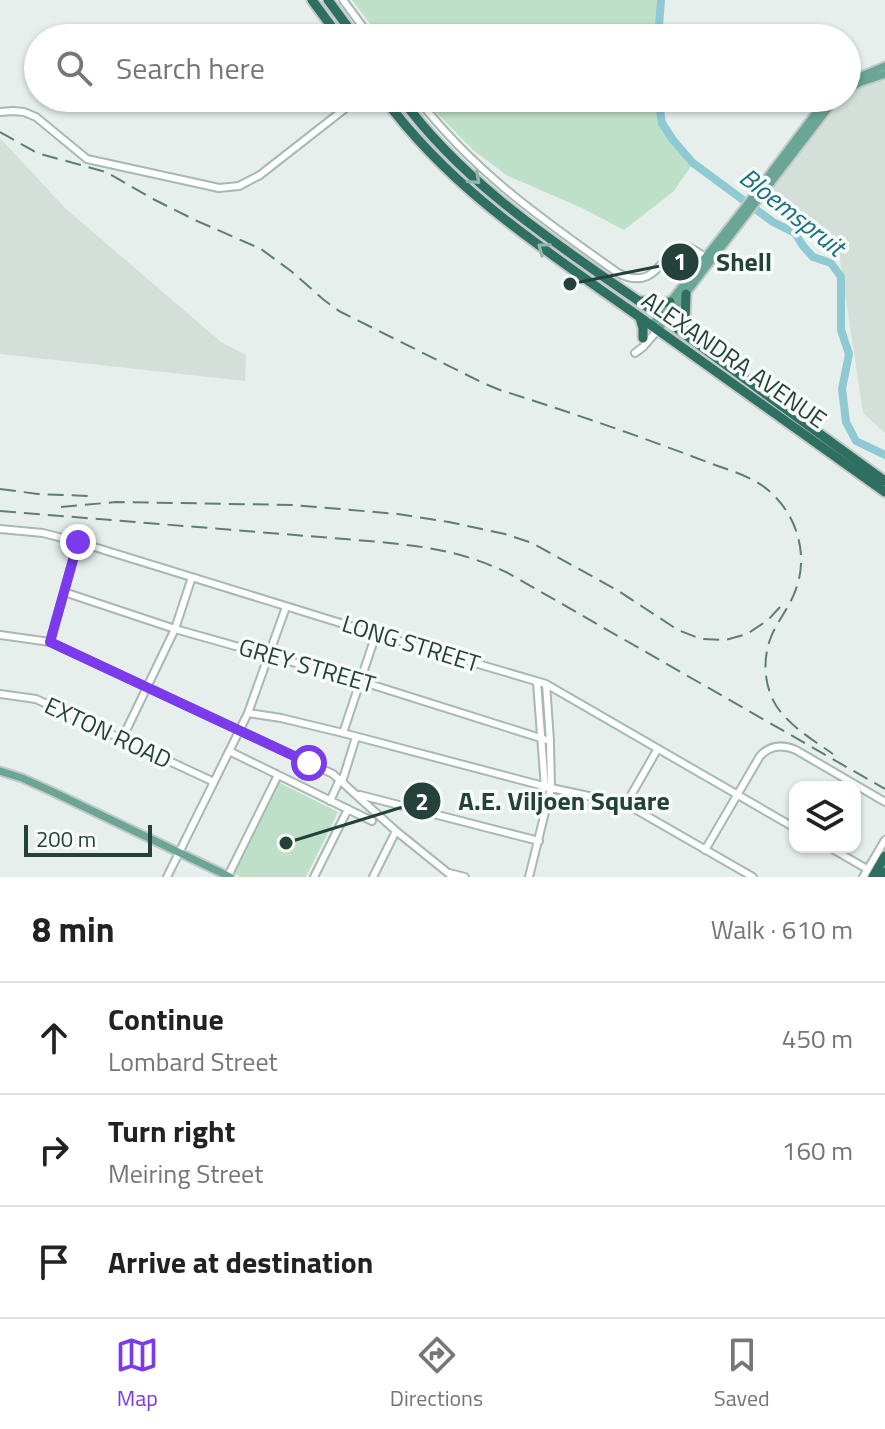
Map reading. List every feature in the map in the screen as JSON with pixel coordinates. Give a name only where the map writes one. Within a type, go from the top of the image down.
[{"type":"highway","points":[[312,0],[330,24]]},
{"type":"highway","points":[[328,0],[346,24]]},
{"type":"highway","name":"ALEXANDRA AVENUE","points":[[394,112],[431,154],[480,200],[654,329],[885,492]]},
{"type":"highway","name":"ALEXANDRA AVENUE","points":[[413,112],[439,144],[484,187],[885,481]]},
{"type":"highway","points":[[431,154],[439,144]]},
{"type":"highway","points":[[627,294],[649,303],[670,302]]},
{"type":"highway","points":[[686,294],[685,321],[697,343]]},
{"type":"highway","points":[[640,318],[643,338]]},
{"type":"highway","points":[[870,873],[885,856]]},
{"type":"main road","points":[[861,76],[885,66]]},
{"type":"main road","points":[[861,82],[885,74]]},
{"type":"main road","points":[[662,318],[670,302],[745,213],[817,112]]},
{"type":"main road","points":[[756,198],[825,112]]},
{"type":"main road","points":[[654,329],[686,294],[708,260]]},
{"type":"main road","points":[[0,771],[36,784],[229,876]]},
{"type":"street","points":[[343,0],[361,24]]},
{"type":"street","points":[[0,112],[24,112],[36,117],[87,159],[219,188],[239,186],[260,175],[343,112]]},
{"type":"street","points":[[428,112],[495,182],[618,273],[631,278],[644,277],[660,267],[681,246],[708,260]]},
{"type":"street","points":[[654,329],[643,347],[635,353],[643,338],[654,329]]},
{"type":"street","name":"LONG STREET","points":[[0,529],[43,533],[78,542],[546,684],[789,824]]},
{"type":"street","points":[[50,642],[78,542]]},
{"type":"street","points":[[122,739],[175,629],[192,577]]},
{"type":"street","name":"GREY STREET","points":[[64,592],[175,629],[360,681],[546,740]]},
{"type":"street","points":[[167,877],[248,713],[286,607]]},
{"type":"street","points":[[343,733],[376,634]]},
{"type":"street","points":[[0,635],[50,642],[333,774],[451,875],[465,877]]},
{"type":"street","points":[[537,682],[546,740]]},
{"type":"street","points":[[529,877],[548,788],[546,684]]},
{"type":"street","name":"EXTON ROAD","points":[[0,694],[36,699],[214,782]]},
{"type":"street","points":[[248,713],[281,718],[548,788],[626,804],[748,876]]},
{"type":"street","points":[[330,801],[356,737]]},
{"type":"street","points":[[705,850],[760,756],[770,748],[783,746],[796,750],[885,802]]},
{"type":"street","points":[[626,804],[657,750]]},
{"type":"street","points":[[229,751],[372,821]]},
{"type":"street","points":[[229,876],[278,775]]},
{"type":"street","points":[[356,794],[539,841]]},
{"type":"street","points":[[314,877],[348,809]]},
{"type":"street","points":[[373,877],[396,831]]},
{"type":"street","points":[[863,877],[870,873],[885,840]]},
{"type":"street","points":[[838,853],[870,873]]},
{"type":"shaded area","points":[[885,77],[885,433],[863,413],[837,240],[767,194],[830,112],[861,112],[861,87]]},
{"type":"shaded area","points":[[0,138],[66,209],[221,342],[246,355],[245,381],[0,354]]},
{"type":"green space","points":[[352,0],[661,0],[659,24],[370,24]]},
{"type":"green space","points":[[436,112],[661,112],[674,141],[693,163],[674,191],[624,230],[508,176],[473,150]]},
{"type":"green space","points":[[278,782],[338,812],[306,877],[241,877],[233,873]]},
{"type":"waterway","name":"Bloemspruit","points":[[659,24],[661,0]]},
{"type":"waterway","name":"Bloemspruit","points":[[660,112],[662,123],[693,163],[773,222],[795,233],[813,257],[831,263],[841,277],[841,330],[849,354],[842,389],[846,422],[856,441],[885,455]]},
{"type":"railway","points":[[0,132],[37,153],[106,172],[195,220],[261,249],[339,311],[483,383],[739,473],[768,490],[794,524],[801,552],[799,580],[768,646],[766,673],[769,691],[789,721],[833,754]]},
{"type":"railway","points":[[0,489],[89,496]]},
{"type":"railway","points":[[61,507],[116,502],[293,505],[398,514],[449,522],[532,543],[617,590],[678,630],[701,639],[725,640],[747,634],[768,620],[780,607]]},
{"type":"railway","points":[[0,511],[381,542],[461,555],[508,573],[885,789]]},
{"type":"place","name":"Shell","points":[[570,284]]},
{"type":"place","name":"A.E. Viljoen Square","points":[[286,843]]},
{"type":"route","points":[[78,542],[50,642],[309,763]]}]
